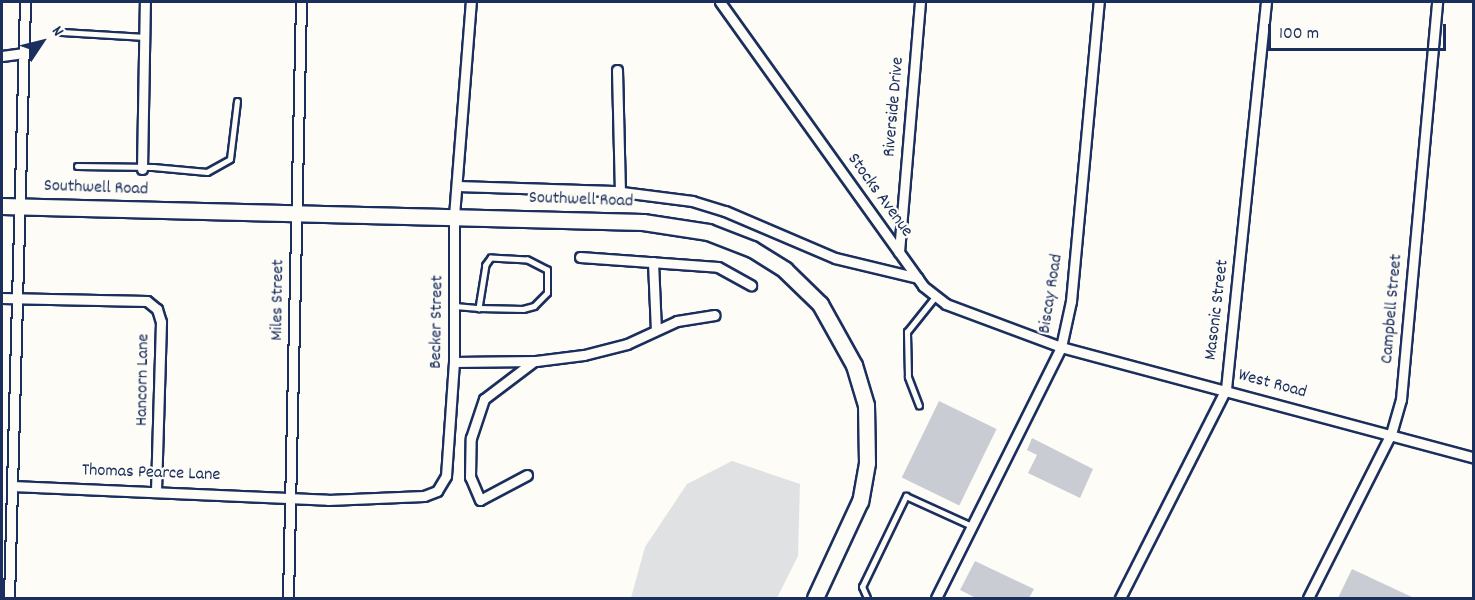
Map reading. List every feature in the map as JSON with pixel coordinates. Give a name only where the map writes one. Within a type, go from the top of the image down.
[{"type":"main road","name":"Southwell Road","points":[[2,206],[454,216],[677,226],[708,232],[752,249],[797,280],[820,303],[847,348],[861,384],[868,426],[860,501],[815,598]]},
{"type":"main road","points":[[825,579],[827,598]]},
{"type":"street","points":[[9,598],[15,298],[20,206],[25,2]]},
{"type":"street","points":[[142,169],[146,2]]},
{"type":"street","name":"Miles Street","points":[[288,598],[301,2]]},
{"type":"street","name":"Becker Street","points":[[289,495],[338,499],[424,496],[437,491],[446,477],[454,362],[454,216],[471,2]]},
{"type":"street","name":"Stocks Avenue","points":[[720,2],[899,252],[935,297],[959,311],[1061,346]]},
{"type":"street","name":"Riverside Drive","points":[[899,252],[920,2]]},
{"type":"street","name":"Biscay Road","points":[[936,598],[1061,346],[1071,301],[1098,2]]},
{"type":"street","name":"Masonic Street","points":[[1120,598],[1226,389],[1266,2]]},
{"type":"street","name":"Campbell Street","points":[[1308,598],[1391,434],[1404,377],[1437,2]]},
{"type":"street","points":[[2,56],[24,53]]},
{"type":"street","points":[[617,70],[620,192]]},
{"type":"street","name":"Southwell Road","points":[[457,186],[620,192],[692,201],[725,211],[835,258],[918,278]]},
{"type":"street","points":[[580,257],[718,267],[751,285]]},
{"type":"street","points":[[652,262],[656,330]]},
{"type":"street","name":"Hancorn Lane","points":[[2,298],[147,300],[157,309],[161,332],[156,489]]},
{"type":"street","points":[[454,362],[536,361],[606,351],[656,330],[715,315]]},
{"type":"street","name":"West Road","points":[[1061,346],[1473,458]]},
{"type":"street","points":[[528,475],[484,501],[480,500],[470,477],[471,438],[484,399],[494,388],[536,361]]},
{"type":"street","name":"Thomas Pearce Lane","points":[[12,486],[289,495]]},
{"type":"lane","points":[[62,32],[145,37]]},
{"type":"lane","points":[[77,166],[200,173],[226,164],[232,150],[237,101]]},
{"type":"lane","points":[[455,306],[479,308],[534,306],[547,294],[547,270],[527,260],[491,258],[486,265],[479,308]]},
{"type":"lane","points":[[919,406],[908,377],[907,332],[935,297]]},
{"type":"lane","points":[[867,598],[862,587],[906,496],[972,526]]},
{"type":"shaded area","points":[[732,461],[800,484],[798,556],[777,598],[631,598],[645,547],[687,484]]},
{"type":"building","points":[[939,401],[997,429],[959,505],[902,477]]},
{"type":"building","points":[[1032,438],[1093,469],[1080,498],[1028,473],[1037,455],[1027,450]]},
{"type":"building","points":[[975,561],[1034,589],[1029,598],[976,598],[960,590]]},
{"type":"building","points":[[1352,569],[1414,598],[1338,598]]}]
